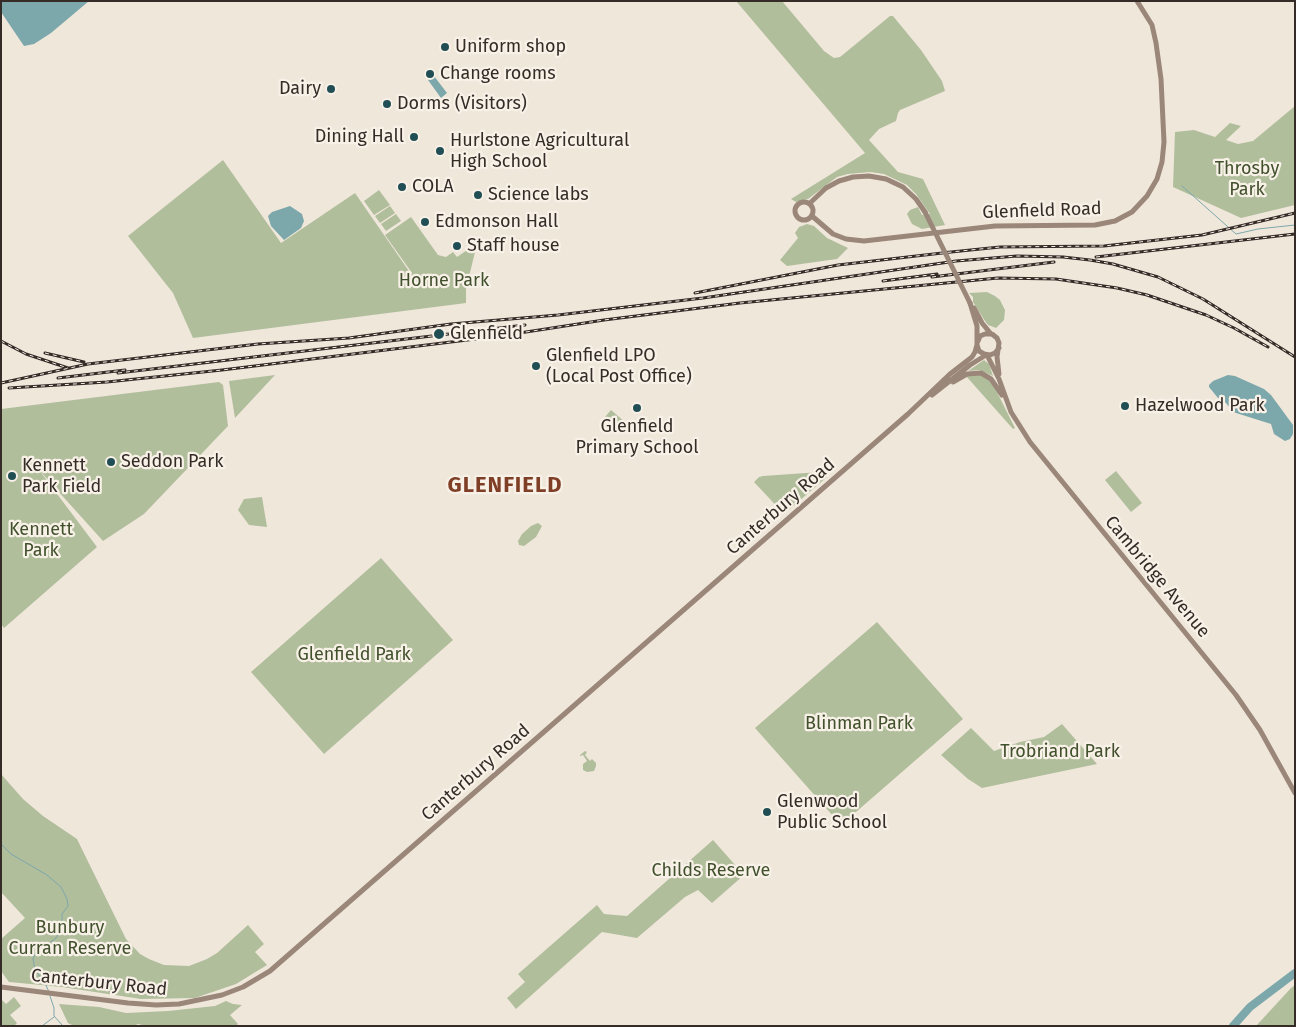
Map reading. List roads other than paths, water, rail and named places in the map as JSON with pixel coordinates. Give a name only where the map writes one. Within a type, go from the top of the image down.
[{"type":"main road","name":"Glenfield Road","points":[[812,216],[833,234],[846,239],[864,241],[995,226],[1100,224],[1115,221],[1132,212],[1147,196],[1157,179],[1162,162],[1164,132],[1161,79],[1155,35],[1148,17],[1137,1]]},
{"type":"main road","points":[[810,203],[826,188],[839,181],[853,177],[868,176],[886,179],[903,187],[916,199],[925,212],[970,304],[977,326],[977,343],[981,352],[986,355],[994,353],[998,348],[998,340],[991,334],[970,304]]},
{"type":"main road","points":[[800,203],[810,203],[813,208],[812,216],[807,220],[797,217],[795,212],[796,206],[800,203]]},
{"type":"main road","points":[[977,343],[982,335],[991,334]]},
{"type":"main road","name":"Canterbury Road","points":[[1,987],[128,1003],[179,1004],[222,995],[243,986],[274,968],[908,414],[950,374],[972,357],[977,343]]},
{"type":"main road","name":"Cambridge Avenue","points":[[998,348],[999,379]]},
{"type":"main road","name":"Canterbury Road","points":[[908,414],[970,365],[986,355]]},
{"type":"main road","name":"Cambridge Avenue","points":[[986,355],[999,379],[1006,402],[1015,420],[1030,442],[1236,695],[1260,730],[1295,793]]},
{"type":"main road","points":[[933,394],[965,375],[978,373],[991,379],[1006,402]]},
{"type":"water","points":[[1,1],[89,1],[51,33],[34,44],[24,46],[1,12]]},
{"type":"water","points":[[434,76],[447,93],[441,98],[428,80]]},
{"type":"water","points":[[290,206],[302,214],[304,221],[301,228],[284,240],[271,226],[268,216],[272,212]]},
{"type":"water","points":[[1228,375],[1235,376],[1264,389],[1271,395],[1293,425],[1293,434],[1290,439],[1285,441],[1274,434],[1271,424],[1233,412],[1226,403],[1218,398],[1209,385],[1213,381]]},
{"type":"waterway","points":[[1182,186],[1236,234],[1258,229],[1295,225]]},
{"type":"waterway","points":[[1,844],[11,854],[47,875],[61,887],[67,899],[68,906],[62,914],[62,929],[56,938],[35,954],[33,959],[35,970],[44,981],[49,992]]},
{"type":"waterway","points":[[1233,1026],[1250,1007],[1295,973]]},
{"type":"waterway","points":[[50,996],[54,1008],[54,1016],[63,1026]]},
{"type":"waterway","points":[[42,1026],[54,1017]]},
{"type":"railway","points":[[695,293],[838,265],[951,252],[1000,247],[1104,246],[1202,235],[1295,213]]},
{"type":"railway","points":[[1096,257],[1295,234]]},
{"type":"railway","points":[[1,383],[88,364],[258,344],[349,338],[451,324],[558,315],[703,298],[956,261],[1017,256],[1063,257],[1090,260],[1113,264],[1158,277],[1203,299],[1295,357]]},
{"type":"railway","points":[[932,277],[1054,262]]},
{"type":"railway","points":[[883,281],[937,274]]},
{"type":"railway","points":[[9,388],[107,382],[222,370],[500,336],[604,320],[740,303],[998,278],[1056,279],[1117,288],[1147,295],[1206,315],[1268,347]]},
{"type":"railway","points":[[118,373],[525,325]]},
{"type":"railway","points":[[1,341],[26,354],[68,368]]},
{"type":"railway","points":[[45,353],[84,362]]},
{"type":"railway","points":[[58,378],[125,370]]},
{"type":"place","name":"Uniform shop","points":[[445,47]]},
{"type":"place","name":"Change rooms","points":[[430,74]]},
{"type":"place","name":"Dairy","points":[[331,89]]},
{"type":"place","name":"Dorms (Visitors)","points":[[387,104]]},
{"type":"place","name":"Dining Hall","points":[[414,137]]},
{"type":"place","name":"Hurlstone Agricultural High School","points":[[440,151]]},
{"type":"place","name":"COLA","points":[[402,187]]},
{"type":"place","name":"Science labs","points":[[478,195]]},
{"type":"place","name":"Edmonson Hall","points":[[425,222]]},
{"type":"place","name":"Staff house","points":[[457,246]]},
{"type":"place","name":"Glenfield","points":[[439,334]]},
{"type":"place","name":"Glenfield LPO (Local Post Office)","points":[[536,366]]},
{"type":"place","name":"Hazelwood Park","points":[[1125,406]]},
{"type":"place","name":"Glenfield Primary School","points":[[637,408]]},
{"type":"place","name":"Seddon Park","points":[[111,462]]},
{"type":"place","name":"Kennett Park Field","points":[[12,476]]},
{"type":"place","name":"Glenwood Public School","points":[[767,812]]},
{"type":"district","name":"GLENFIELD","points":[[505,486]]},
{"type":"park label","name":"Throsby Park","points":[[1247,179]]},
{"type":"park label","name":"Horne Park","points":[[444,281]]},
{"type":"park label","name":"Kennett Park","points":[[41,540]]},
{"type":"park label","name":"Glenfield Park","points":[[354,655]]},
{"type":"park label","name":"Blinman Park","points":[[859,724]]},
{"type":"park label","name":"Trobriand Park","points":[[1060,752]]},
{"type":"park label","name":"Childs Reserve","points":[[711,871]]},
{"type":"park label","name":"Bunbury Curran Reserve","points":[[70,938]]}]
